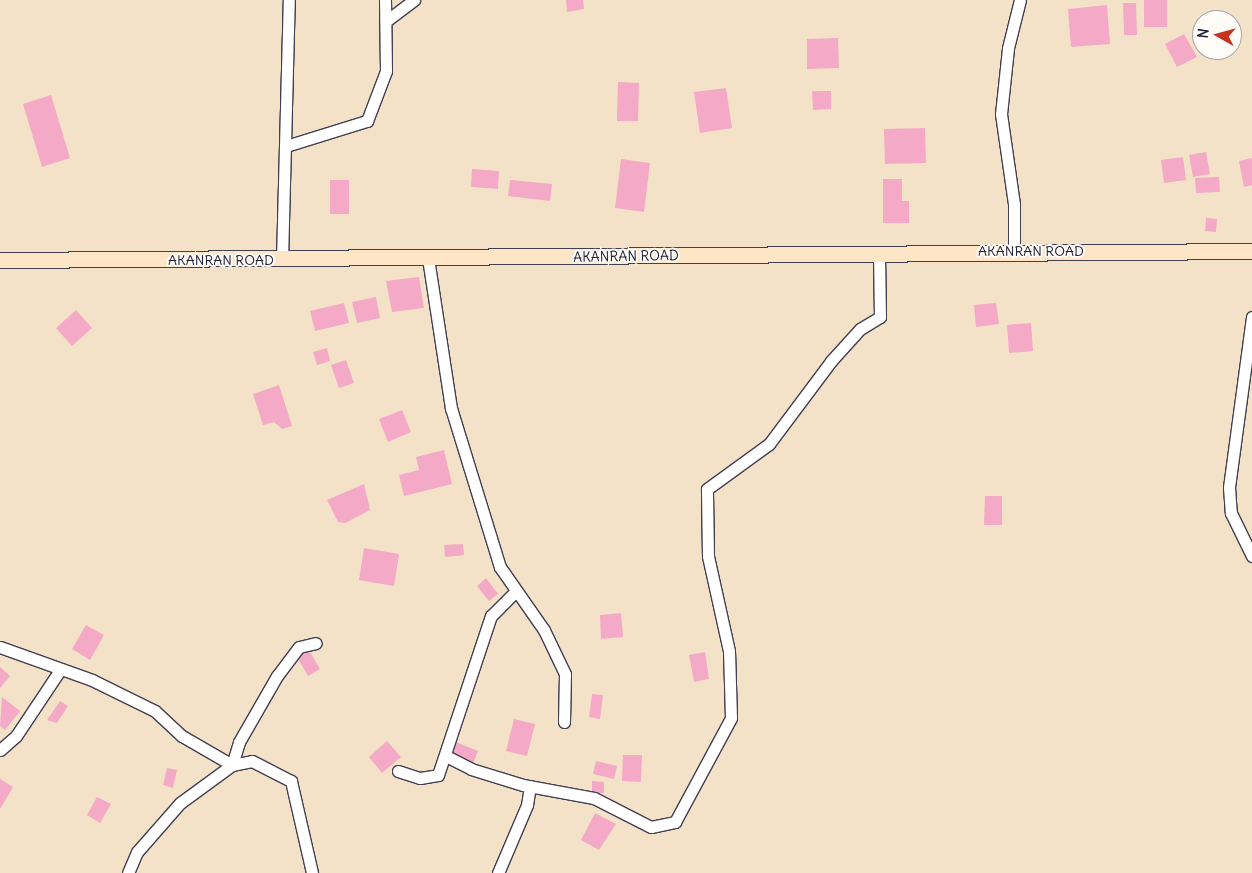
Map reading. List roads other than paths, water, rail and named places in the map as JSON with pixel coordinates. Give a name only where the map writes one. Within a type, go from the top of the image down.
[{"type":"main road","name":"AKANRAN ROAD","points":[[0,260],[282,260],[1252,250]]},
{"type":"street","points":[[282,260],[289,0]]},
{"type":"street","points":[[286,146],[366,121],[386,71],[386,0]]},
{"type":"street","points":[[386,21],[414,0]]},
{"type":"street","points":[[1014,251],[1014,204],[1001,114],[1008,48],[1020,0]]},
{"type":"street","points":[[446,756],[471,769],[530,786],[594,798],[651,827],[675,822],[731,718],[729,651],[708,556],[707,489],[769,444],[831,361],[860,329],[880,317],[879,253]]},
{"type":"street","points":[[428,258],[451,408],[500,567],[515,592],[544,630],[565,674],[564,722]]},
{"type":"street","points":[[1252,317],[1229,487],[1231,513],[1252,556]]},
{"type":"street","points":[[398,771],[420,778],[438,774],[446,756],[454,720],[491,616],[515,592]]},
{"type":"street","points":[[232,765],[239,742],[277,676],[299,647],[316,643]]},
{"type":"street","points":[[0,647],[60,670],[155,711],[182,736],[232,765]]},
{"type":"street","points":[[0,750],[16,736],[60,670]]},
{"type":"street","points":[[128,873],[137,852],[180,803],[232,765],[252,761],[291,781],[312,873]]},
{"type":"street","points":[[498,873],[527,805],[530,786]]}]
